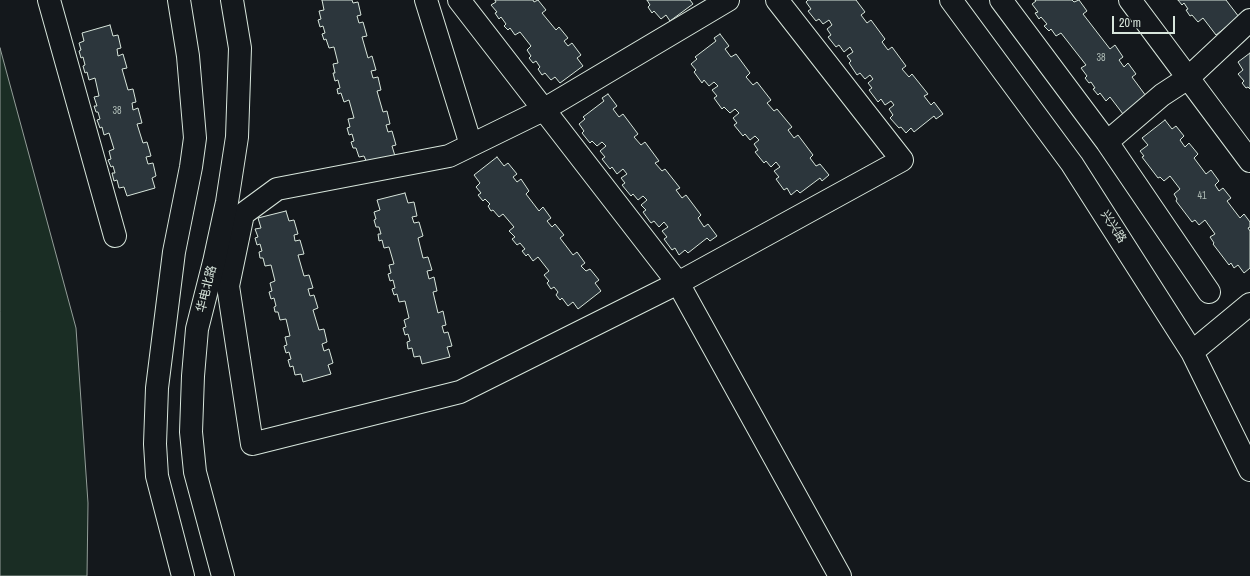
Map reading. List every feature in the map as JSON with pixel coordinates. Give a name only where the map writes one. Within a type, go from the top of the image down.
[{"type":"main road","points":[[49,0],[115,236]]},
{"type":"main road","points":[[180,0],[188,56],[195,138],[191,167],[174,252],[157,388],[155,444],[157,476],[183,576]]},
{"type":"main road","name":"华电北路","points":[[223,576],[195,472],[191,432],[193,376],[197,329],[227,202],[237,137],[240,48],[232,0]]},
{"type":"main road","points":[[426,0],[471,145]]},
{"type":"main road","points":[[458,0],[678,284],[840,576]]},
{"type":"main road","points":[[728,0],[543,110],[449,156],[277,189],[243,214],[228,286],[252,444],[460,392],[678,284],[902,160],[777,0]]},
{"type":"main road","name":"兴兴路","points":[[951,0],[1072,164],[1192,352],[1250,470]]},
{"type":"main road","points":[[1001,0],[1107,142],[1209,292]]},
{"type":"main road","points":[[1130,0],[1250,161]]},
{"type":"main road","points":[[1107,142],[1162,95],[1188,78],[1250,20]]},
{"type":"main road","points":[[1192,352],[1250,304]]},
{"type":"green space","points":[[0,48],[76,328],[88,503],[87,576],[0,576]]},
{"type":"building","points":[[322,0],[352,0],[353,3],[358,2],[361,15],[357,16],[359,23],[363,22],[367,36],[362,37],[368,58],[372,56],[376,70],[371,71],[373,78],[378,77],[381,90],[377,91],[383,112],[387,111],[390,124],[386,125],[388,132],[392,131],[396,145],[392,146],[395,156],[367,163],[364,156],[359,157],[356,148],[353,148],[351,142],[354,141],[352,134],[349,135],[347,128],[350,127],[348,119],[354,118],[349,100],[344,102],[341,93],[338,94],[337,89],[340,88],[338,80],[335,81],[333,73],[335,73],[333,64],[338,63],[334,47],[329,48],[326,39],[324,40],[322,34],[325,33],[323,26],[320,27],[318,20],[321,19],[319,11],[324,10]]},
{"type":"building","points":[[495,0],[533,0],[534,2],[538,0],[546,10],[542,13],[556,30],[559,27],[568,38],[564,41],[568,46],[572,43],[581,55],[577,58],[583,66],[560,83],[555,77],[551,80],[545,73],[542,75],[538,69],[540,67],[536,61],[533,63],[529,58],[531,56],[527,50],[531,46],[520,32],[515,35],[510,28],[508,30],[504,26],[506,24],[501,17],[499,19],[495,13],[497,12],[491,5],[496,2]]},
{"type":"building","points":[[647,0],[690,0],[693,4],[670,21],[666,15],[661,19],[654,11],[652,13],[648,7],[650,5]]},
{"type":"building","points":[[808,0],[856,0],[865,12],[861,15],[867,23],[871,20],[885,39],[882,42],[888,50],[892,47],[906,66],[902,69],[909,77],[912,74],[928,94],[924,96],[931,105],[934,102],[943,114],[936,119],[934,116],[914,132],[911,128],[906,133],[901,127],[899,128],[890,118],[893,115],[889,109],[894,105],[891,101],[885,105],[881,99],[878,102],[869,90],[872,88],[868,83],[873,79],[870,75],[865,79],[860,73],[857,75],[849,63],[851,61],[847,56],[853,52],[850,47],[844,52],[839,45],[836,47],[828,37],[831,35],[827,29],[832,25],[829,20],[823,24],[819,19],[816,21],[808,11],[811,9],[806,2]]},
{"type":"building","points":[[1035,0],[1072,0],[1074,2],[1079,0],[1087,11],[1083,14],[1110,49],[1115,45],[1123,57],[1119,60],[1124,67],[1128,63],[1136,74],[1132,77],[1146,96],[1123,114],[1110,97],[1106,101],[1100,93],[1098,95],[1093,89],[1095,88],[1091,82],[1089,83],[1085,78],[1087,76],[1081,68],[1086,65],[1061,33],[1056,36],[1051,29],[1049,31],[1044,26],[1047,24],[1041,17],[1039,19],[1035,13],[1038,12],[1032,4],[1036,1]]},
{"type":"building","points":[[1178,0],[1226,0],[1239,17],[1216,35],[1203,18],[1198,22],[1192,15],[1190,16],[1184,3],[1182,5]]},
{"type":"building","points":[[110,25],[113,36],[118,35],[121,48],[117,49],[118,56],[123,54],[127,68],[122,69],[128,90],[133,89],[136,102],[132,103],[133,110],[138,108],[142,123],[137,124],[143,143],[147,142],[151,156],[146,157],[148,164],[153,163],[156,176],[152,178],[155,188],[127,196],[124,187],[119,188],[117,180],[114,181],[112,173],[115,173],[113,166],[111,167],[108,160],[111,159],[109,151],[114,149],[109,133],[104,135],[102,127],[100,128],[97,120],[100,119],[94,106],[97,106],[94,97],[99,96],[95,78],[89,80],[87,72],[85,73],[83,66],[85,65],[83,57],[81,58],[79,51],[81,50],[79,43],[84,41],[82,33]]},
{"type":"building","points":[[720,34],[729,46],[725,49],[731,57],[736,54],[750,73],[746,77],[753,85],[757,82],[771,100],[767,103],[774,111],[777,109],[792,127],[788,130],[794,138],[798,135],[813,155],[810,158],[816,166],[820,164],[829,175],[822,181],[820,178],[800,193],[797,190],[791,195],[787,188],[784,190],[776,179],[779,177],[774,171],[780,167],[776,162],[771,167],[766,161],[764,163],[755,152],[758,150],[754,144],[759,140],[755,136],[750,140],[745,134],[743,136],[734,125],[737,123],[733,118],[739,113],[735,109],[730,113],[724,107],[722,109],[714,98],[717,96],[712,90],[718,86],[714,82],[709,86],[704,80],[702,83],[694,72],[696,70],[691,64],[697,59],[695,57],[716,41],[714,38]]},
{"type":"building","points":[[1250,53],[1250,89],[1248,87],[1246,88],[1242,83],[1244,81],[1238,74],[1243,70],[1238,62]]},
{"type":"building","points":[[608,94],[617,106],[613,109],[619,117],[623,114],[638,134],[634,137],[641,145],[645,142],[659,161],[655,163],[662,171],[665,169],[680,188],[676,190],[682,198],[686,195],[701,215],[698,218],[704,227],[708,224],[717,236],[710,241],[707,238],[688,253],[685,250],[679,255],[675,248],[672,250],[664,239],[667,237],[662,231],[668,227],[664,222],[659,227],[654,221],[651,223],[643,212],[646,210],[641,205],[647,200],[643,196],[638,200],[633,194],[631,196],[622,185],[625,183],[621,178],[627,174],[623,169],[617,174],[612,167],[610,169],[602,159],[605,157],[600,151],[606,146],[602,142],[597,146],[592,141],[590,143],[582,133],[584,131],[579,124],[585,119],[583,117],[604,101],[602,98]]},
{"type":"building","points":[[1165,120],[1172,129],[1176,126],[1184,136],[1180,140],[1185,147],[1189,143],[1198,154],[1194,158],[1206,174],[1211,170],[1219,181],[1215,185],[1219,191],[1223,188],[1231,198],[1227,201],[1240,218],[1244,214],[1250,222],[1250,227],[1248,228],[1250,231],[1250,268],[1244,273],[1238,265],[1234,268],[1231,263],[1229,265],[1213,244],[1214,243],[1210,237],[1215,234],[1205,220],[1199,225],[1195,220],[1192,222],[1176,201],[1177,199],[1174,194],[1180,189],[1170,176],[1164,181],[1160,177],[1158,178],[1142,157],[1144,156],[1140,151],[1148,145],[1142,138]]},
{"type":"building","points":[[497,157],[504,166],[508,163],[517,174],[513,177],[517,182],[521,179],[529,191],[526,194],[539,211],[543,207],[551,218],[547,221],[552,227],[555,224],[564,235],[560,238],[573,255],[577,252],[585,263],[581,266],[586,271],[590,269],[599,280],[595,283],[601,291],[578,309],[573,302],[568,306],[562,298],[560,300],[556,295],[558,292],[554,287],[551,289],[547,283],[549,281],[544,275],[549,271],[538,257],[533,261],[528,254],[526,256],[522,251],[525,249],[520,243],[517,245],[512,239],[515,237],[509,231],[514,227],[503,214],[499,217],[493,210],[491,211],[488,206],[490,204],[485,199],[483,201],[478,195],[481,193],[476,187],[480,183],[474,175]]},
{"type":"building","points":[[405,193],[408,203],[414,202],[417,216],[412,217],[414,223],[419,222],[423,236],[418,238],[423,258],[428,257],[432,270],[427,271],[429,279],[434,277],[437,291],[433,292],[438,313],[443,311],[446,325],[442,326],[444,333],[448,332],[452,346],[447,347],[450,357],[422,364],[420,356],[414,357],[412,348],[408,349],[407,342],[410,341],[408,334],[405,335],[403,328],[406,327],[404,320],[409,318],[405,301],[399,302],[397,294],[394,295],[392,289],[395,288],[393,280],[390,281],[388,274],[391,273],[389,265],[394,264],[389,247],[384,248],[382,240],[379,241],[378,234],[381,234],[379,227],[376,227],[374,220],[376,219],[374,212],[380,210],[377,200]]},
{"type":"building","points":[[286,211],[289,221],[294,220],[298,234],[294,235],[295,241],[300,240],[304,254],[298,255],[304,276],[309,275],[313,288],[308,289],[310,296],[314,295],[318,308],[313,310],[319,330],[324,329],[327,342],[322,344],[324,351],[329,349],[333,363],[328,365],[331,374],[303,382],[301,374],[295,375],[293,366],[290,367],[288,360],[291,359],[289,352],[286,353],[284,346],[287,345],[285,337],[290,336],[286,319],[280,320],[278,312],[275,312],[274,307],[276,306],[274,298],[271,299],[269,292],[272,291],[270,283],[275,281],[271,265],[265,266],[263,258],[260,258],[259,252],[262,251],[260,244],[257,245],[255,238],[258,237],[255,229],[261,228],[258,218]]}]
